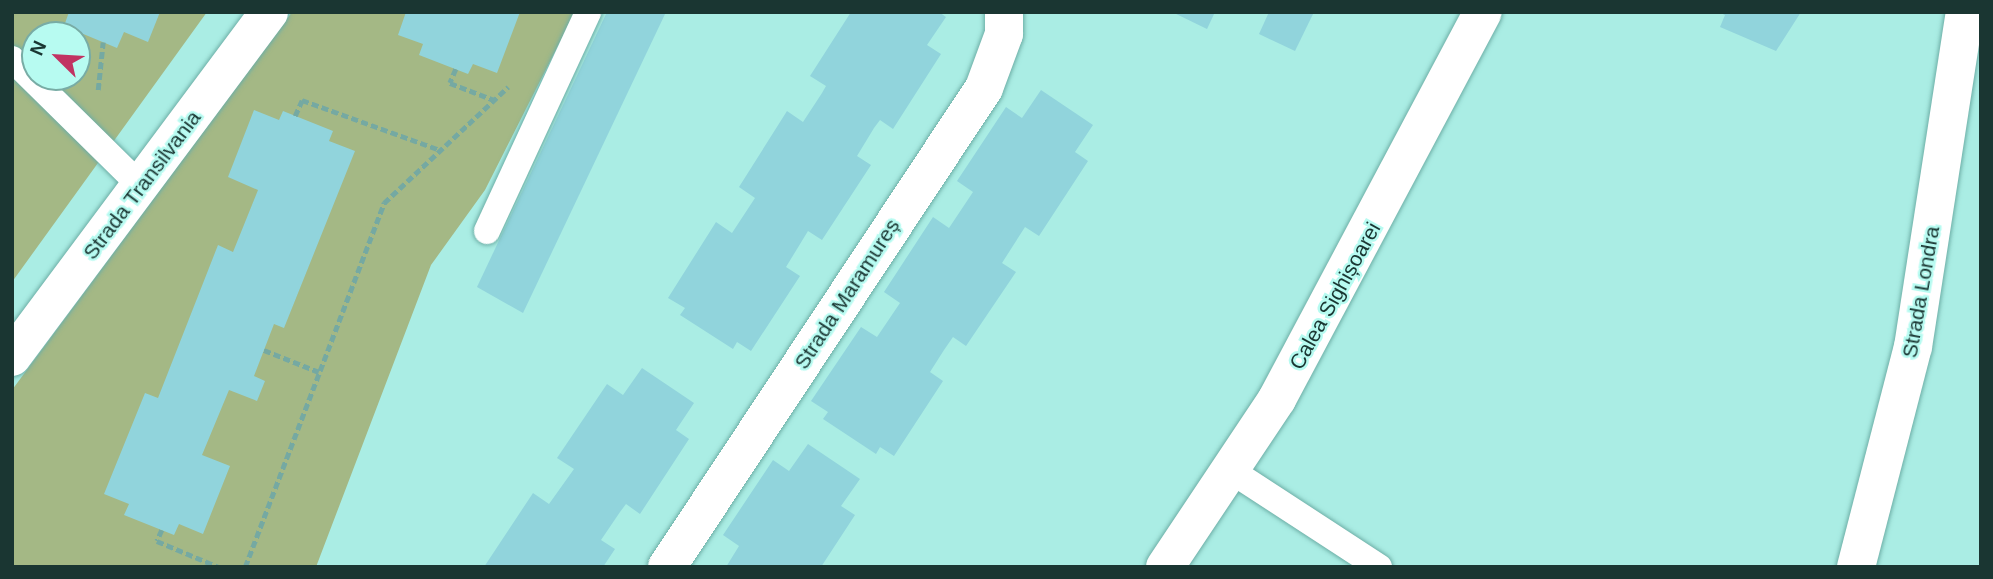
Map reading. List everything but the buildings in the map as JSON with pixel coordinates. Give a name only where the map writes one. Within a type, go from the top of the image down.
[{"type":"street","name":"Strada Transilvania","points":[[12,357],[269,12]]},
{"type":"street","name":"Strada Maramureș","points":[[667,567],[984,88],[1004,34],[1004,12]]},
{"type":"street","name":"Calea Sighișoarei","points":[[1165,567],[1230,470],[1361,252],[1483,12]]},
{"type":"street","name":"Strada Londra","points":[[1856,567],[1913,347],[1965,12]]},
{"type":"lane","points":[[487,231],[588,12]]},
{"type":"lane","points":[[12,59],[141,186]]},
{"type":"lane","points":[[1230,470],[1380,567]]},
{"type":"path","points":[[456,69],[450,83],[494,100]]},
{"type":"path","points":[[245,567],[384,203],[513,82]]},
{"type":"path","points":[[295,116],[302,100],[440,150]]},
{"type":"path","points":[[264,350],[320,372]]},
{"type":"path","points":[[162,530],[157,541],[219,567]]},
{"type":"green space","points":[[12,12],[207,12],[12,282]]},
{"type":"green space","points":[[292,12],[575,12],[485,190],[431,265],[316,567],[12,567],[12,390]]}]
